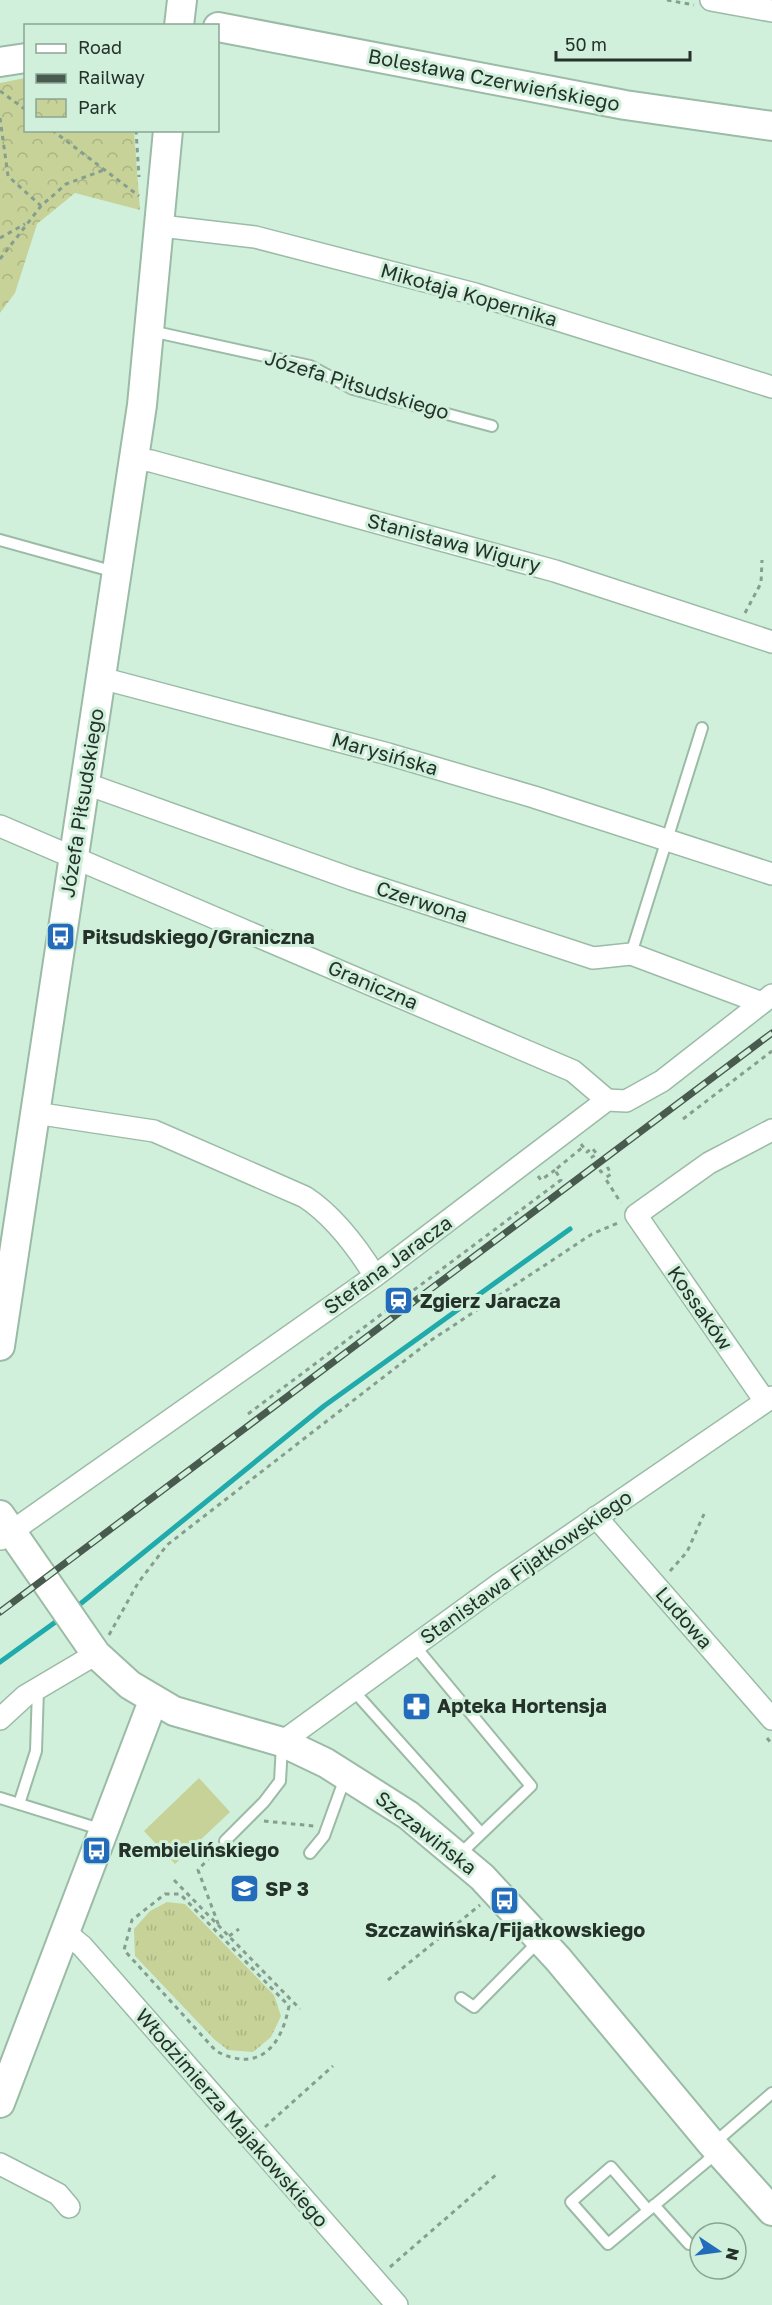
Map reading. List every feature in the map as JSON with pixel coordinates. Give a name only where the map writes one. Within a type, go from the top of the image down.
[{"type":"street","points":[[179,24],[182,0]]},
{"type":"street","points":[[711,0],[772,12]]},
{"type":"street","name":"Bolesława Czerwieńskiego","points":[[219,27],[625,105],[772,126]]},
{"type":"street","points":[[0,62],[24,58]]},
{"type":"street","name":"Józefa Piłsudskiego","points":[[0,1346],[8,1245],[35,1113],[133,459],[150,331],[168,132]]},
{"type":"street","name":"Mikołaja Kopernika","points":[[161,225],[255,237],[452,288],[772,387]]},
{"type":"street","name":"Stanisława Wigury","points":[[133,459],[151,461],[534,565],[772,642]]},
{"type":"street","name":"Marysińska","points":[[101,678],[388,754],[534,797],[772,874]]},
{"type":"street","name":"Czerwona","points":[[84,785],[99,788],[352,879],[593,958],[631,954],[767,999]]},
{"type":"street","name":"Graniczna","points":[[0,825],[573,1071],[607,1100]]},
{"type":"street","name":"Stefana Jaracza","points":[[3,1529],[375,1276],[607,1100],[626,1101],[662,1081],[767,999]]},
{"type":"street","points":[[35,1113],[154,1131],[305,1197],[333,1220],[375,1276]]},
{"type":"street","points":[[629,1218],[709,1163],[772,1130]]},
{"type":"street","name":"Kossaków","points":[[629,1218],[769,1399]]},
{"type":"street","name":"Stanisława Fijałkowskiego","points":[[282,1742],[414,1645],[769,1399]]},
{"type":"street","name":"Ludowa","points":[[596,1517],[772,1719]]},
{"type":"street","name":"Szczawińska","points":[[3,1529],[68,1617],[100,1649],[130,1685],[153,1701],[201,1720],[282,1742],[346,1775],[408,1815],[458,1856],[505,1900],[715,2148],[772,2211]]},
{"type":"street","points":[[0,1719],[25,1696],[100,1649]]},
{"type":"street","points":[[0,2103],[153,1701]]},
{"type":"street","name":"Włodzimierza Majakowskiego","points":[[66,1933],[82,1946],[397,2305]]},
{"type":"street","points":[[0,2164],[58,2194],[69,2207]]},
{"type":"lane","name":"Józefa Piłsudskiego","points":[[150,331],[309,366],[353,388],[492,426]]},
{"type":"lane","points":[[0,540],[116,572]]},
{"type":"lane","points":[[631,954],[702,728]]},
{"type":"lane","points":[[414,1645],[531,1786],[458,1856]]},
{"type":"lane","points":[[19,1804],[36,1751],[38,1688]]},
{"type":"lane","points":[[352,1689],[481,1833]]},
{"type":"lane","points":[[225,1841],[280,1781],[282,1742]]},
{"type":"lane","points":[[310,1853],[327,1828],[346,1775]]},
{"type":"lane","points":[[0,1798],[105,1831]]},
{"type":"lane","points":[[461,1998],[474,2007],[540,1940]]},
{"type":"lane","points":[[688,2243],[651,2207],[611,2167],[571,2202],[608,2244],[651,2207],[772,2093]]},
{"type":"path","points":[[0,91],[24,109]]},
{"type":"path","points":[[0,118],[8,176],[41,206]]},
{"type":"path","points":[[55,132],[145,201],[143,192]]},
{"type":"path","points":[[136,132],[141,182]]},
{"type":"path","points":[[0,259],[41,206],[66,183],[104,170]]},
{"type":"path","points":[[0,238],[27,224]]},
{"type":"path","points":[[734,629],[750,606],[761,583],[762,560]]},
{"type":"path","points":[[683,1119],[772,1051]]},
{"type":"path","points":[[100,1649],[138,1583],[167,1545],[430,1341],[592,1234],[629,1218],[626,1209],[605,1178],[611,1174],[608,1168],[601,1172],[592,1157],[597,1154],[592,1148],[587,1152],[576,1136],[576,1123]]},
{"type":"path","points":[[537,1175],[541,1180],[584,1147]]},
{"type":"path","points":[[248,1414],[561,1180],[555,1170]]},
{"type":"path","points":[[667,1574],[687,1552],[704,1514]]},
{"type":"path","points":[[247,1819],[327,1828]]},
{"type":"path","points":[[220,1927],[198,1870],[225,1841]]},
{"type":"path","points":[[174,1880],[300,2009]]},
{"type":"path","points":[[165,1894],[180,1894],[207,1922],[289,2006],[278,2042],[262,2056],[233,2060],[216,2051],[124,1950],[132,1920],[165,1894]]},
{"type":"path","points":[[388,1980],[481,1904]]},
{"type":"path","points":[[207,1922],[211,1918]]},
{"type":"path","points":[[229,1936],[239,1929]]},
{"type":"path","points":[[256,1972],[260,1968]]},
{"type":"path","points":[[251,2139],[333,2066]]},
{"type":"path","points":[[375,2280],[496,2174]]},
{"type":"green space","points":[[24,78],[24,132],[134,132],[140,210],[75,193],[37,224],[15,293],[0,313],[0,83]]},
{"type":"green space","points":[[199,1778],[230,1812],[175,1864],[144,1831]]},
{"type":"green space","points":[[167,1902],[185,1904],[274,1995],[281,2016],[271,2037],[253,2052],[228,2050],[215,2040],[135,1956],[134,1929],[150,1911]]},
{"type":"waterway","points":[[74,1609],[324,1406],[570,1229]]},
{"type":"waterway","points":[[0,1662],[61,1618]]},
{"type":"railway","points":[[0,1612],[772,1033]]},
{"type":"place","name":"Piłsudskiego/Graniczna","points":[[61,937]]},
{"type":"place","name":"Zgierz Jaracza","points":[[399,1301]]},
{"type":"place","name":"Apteka Hortensja","points":[[416,1706]]},
{"type":"place","name":"Rembielińskiego","points":[[97,1850]]},
{"type":"place","name":"SP 3","points":[[244,1889]]},
{"type":"place","name":"Szczawińska/Fijałkowskiego","points":[[505,1900]]}]
